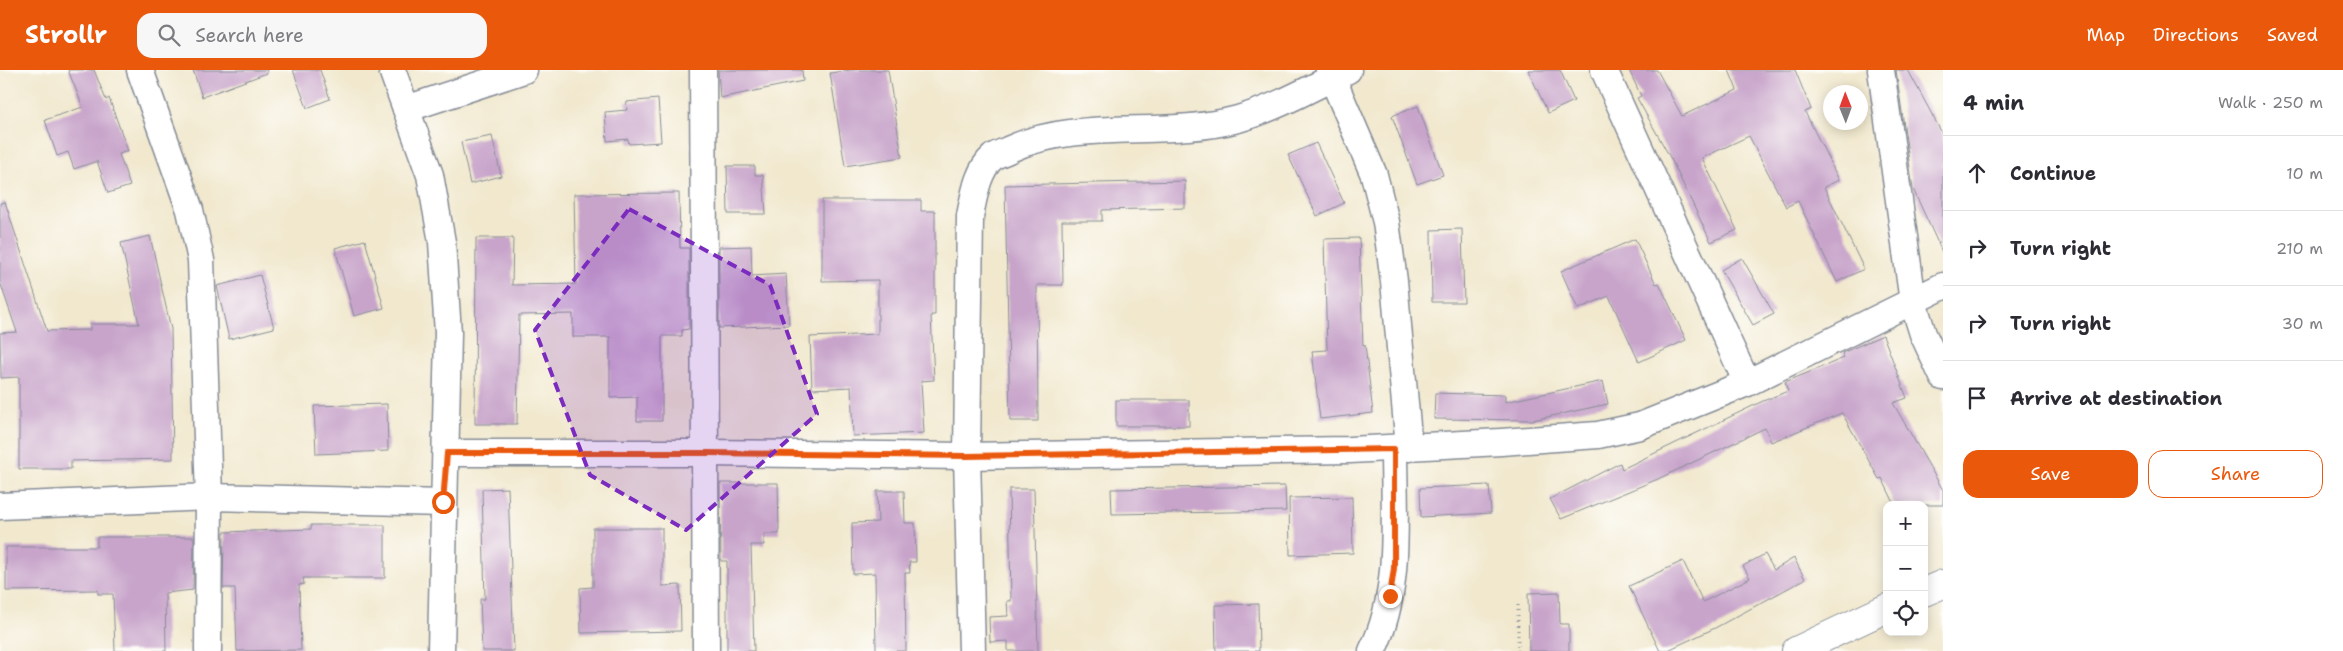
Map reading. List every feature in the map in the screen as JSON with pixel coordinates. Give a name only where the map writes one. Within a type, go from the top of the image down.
[{"type":"street","points":[[140,70],[190,210],[201,260],[209,496],[208,651]]},
{"type":"street","points":[[392,70],[430,175],[442,242],[448,333],[447,453],[443,502],[441,651]]},
{"type":"street","points":[[406,109],[524,70]]},
{"type":"street","points":[[703,70],[706,651]]},
{"type":"street","points":[[1604,70],[1747,383]]},
{"type":"street","points":[[1881,70],[1913,302],[1924,334],[1943,377]]},
{"type":"street","points":[[972,651],[967,456],[970,216],[977,182],[993,157],[1030,140],[1074,133],[1191,127],[1238,119],[1286,100],[1336,73],[1374,175],[1386,222],[1396,301],[1402,448],[1394,568],[1390,596],[1377,642],[1372,651]]},
{"type":"street","points":[[447,453],[967,456],[1402,448],[1598,435],[1640,426],[1747,383],[1943,286]]},
{"type":"street","points":[[0,506],[209,496],[443,502]]},
{"type":"street","points":[[1926,591],[1943,584]]},
{"type":"street","points":[[1796,651],[1883,610]]},
{"type":"path","points":[[1518,602],[1518,651]]},
{"type":"highlighted area","points":[[629,209],[770,285],[817,414],[686,530],[590,475],[535,330]]},
{"type":"building","points":[[68,70],[94,70],[106,100],[109,98],[128,151],[119,154],[130,186],[108,193],[97,161],[74,169],[68,152],[57,156],[45,120],[83,107]]},
{"type":"building","points":[[193,70],[267,70],[267,73],[202,97]]},
{"type":"building","points":[[293,70],[320,70],[330,99],[307,108]]},
{"type":"building","points":[[718,70],[802,70],[803,81],[720,98]]},
{"type":"building","points":[[850,70],[888,70],[902,157],[845,166],[830,73]]},
{"type":"building","points":[[1528,70],[1560,70],[1574,101],[1548,113]]},
{"type":"building","points":[[1629,70],[1657,70],[1682,116],[1737,90],[1729,70],[1795,70],[1811,109],[1805,112],[1839,180],[1824,187],[1864,269],[1837,282],[1798,201],[1786,207],[1749,136],[1702,158],[1737,230],[1711,242],[1671,159],[1637,98],[1641,96]]},
{"type":"building","points":[[1896,70],[1908,70],[1943,135],[1943,254],[1913,189]]},
{"type":"building","points":[[658,99],[661,142],[629,144],[628,139],[607,141],[605,112],[627,110],[626,102]]},
{"type":"building","points":[[1418,106],[1443,175],[1417,184],[1392,116]]},
{"type":"building","points":[[492,136],[501,176],[470,184],[461,142]]},
{"type":"building","points":[[1316,143],[1344,203],[1317,216],[1288,155]]},
{"type":"building","points":[[727,166],[755,166],[755,175],[763,175],[766,214],[728,214]]},
{"type":"building","points":[[1185,181],[1185,208],[1102,210],[1102,221],[1062,221],[1063,285],[1037,285],[1038,421],[1010,421],[1005,185]]},
{"type":"building","points":[[679,193],[680,248],[689,248],[689,329],[682,330],[682,336],[662,336],[662,421],[637,421],[637,397],[610,398],[610,337],[573,337],[573,314],[519,315],[517,424],[475,424],[476,238],[513,238],[512,285],[576,284],[574,194]]},
{"type":"building","points":[[822,200],[921,200],[921,211],[935,211],[935,315],[931,315],[934,380],[921,381],[924,433],[853,436],[851,387],[812,389],[810,337],[878,334],[878,280],[822,281]]},
{"type":"building","points":[[5,202],[47,331],[90,330],[90,324],[139,324],[121,243],[150,236],[171,329],[173,459],[71,461],[71,469],[19,469],[19,377],[1,378],[0,333],[17,332],[0,282],[0,203]]},
{"type":"building","points":[[1462,229],[1464,302],[1432,302],[1431,230]]},
{"type":"building","points":[[1359,238],[1363,346],[1365,345],[1373,413],[1320,419],[1312,351],[1327,350],[1324,239]]},
{"type":"building","points":[[1635,239],[1656,284],[1659,283],[1686,340],[1639,362],[1609,296],[1578,309],[1561,271]]},
{"type":"building","points":[[365,240],[384,308],[354,316],[335,248]]},
{"type":"building","points":[[751,246],[752,276],[786,274],[789,325],[719,328],[719,247]]},
{"type":"building","points":[[1742,258],[1774,314],[1753,325],[1721,270]]},
{"type":"building","points":[[260,275],[274,328],[229,339],[217,286]]},
{"type":"building","points":[[1883,335],[1907,398],[1893,403],[1943,490],[1943,505],[1928,505],[1928,501],[1893,501],[1882,478],[1879,479],[1842,413],[1771,442],[1765,428],[1658,479],[1561,519],[1550,499],[1620,463],[1622,469],[1763,401],[1788,391],[1785,382],[1844,358],[1842,353]]},
{"type":"building","points":[[1603,381],[1608,404],[1533,420],[1434,419],[1435,393],[1505,395],[1505,402]]},
{"type":"building","points":[[1116,400],[1189,400],[1189,426],[1116,426]]},
{"type":"building","points":[[387,404],[388,451],[316,454],[314,406]]},
{"type":"building","points":[[720,483],[778,483],[779,534],[764,534],[764,545],[751,545],[754,651],[727,651],[727,561],[721,561]]},
{"type":"building","points":[[1489,485],[1491,513],[1421,517],[1420,488]]},
{"type":"building","points":[[1285,486],[1286,511],[1112,514],[1111,489]]},
{"type":"building","points":[[508,488],[514,651],[482,651],[480,599],[485,599],[482,489]]},
{"type":"building","points":[[1009,489],[1034,489],[1038,651],[1008,651],[1008,641],[990,642],[989,617],[1008,616],[1007,601],[1011,601]]},
{"type":"building","points":[[877,491],[904,491],[905,523],[915,523],[916,562],[909,562],[910,573],[905,573],[906,651],[876,651],[875,573],[853,574],[852,523],[878,522]]},
{"type":"building","points":[[1352,497],[1353,553],[1290,555],[1289,498]]},
{"type":"building","points":[[311,525],[385,525],[385,578],[303,578],[304,584],[299,585],[301,650],[237,651],[235,588],[223,588],[224,532],[311,529]]},
{"type":"building","points":[[593,528],[662,528],[662,586],[680,585],[681,631],[581,633],[580,588],[593,587]]},
{"type":"building","points":[[97,537],[194,537],[193,590],[165,593],[166,651],[115,651],[113,594],[98,594],[98,590],[6,591],[6,547],[97,547]]},
{"type":"building","points":[[1765,554],[1774,570],[1794,558],[1805,579],[1715,628],[1666,651],[1660,651],[1629,586],[1683,561],[1703,602],[1750,578],[1743,566]]},
{"type":"building","points":[[1559,592],[1560,624],[1569,624],[1569,651],[1529,651],[1528,593]]},
{"type":"building","points":[[1258,604],[1259,651],[1216,651],[1215,605]]},
{"type":"route","points":[[443,502],[447,453],[967,456],[1394,449],[1394,568],[1390,596]]}]
